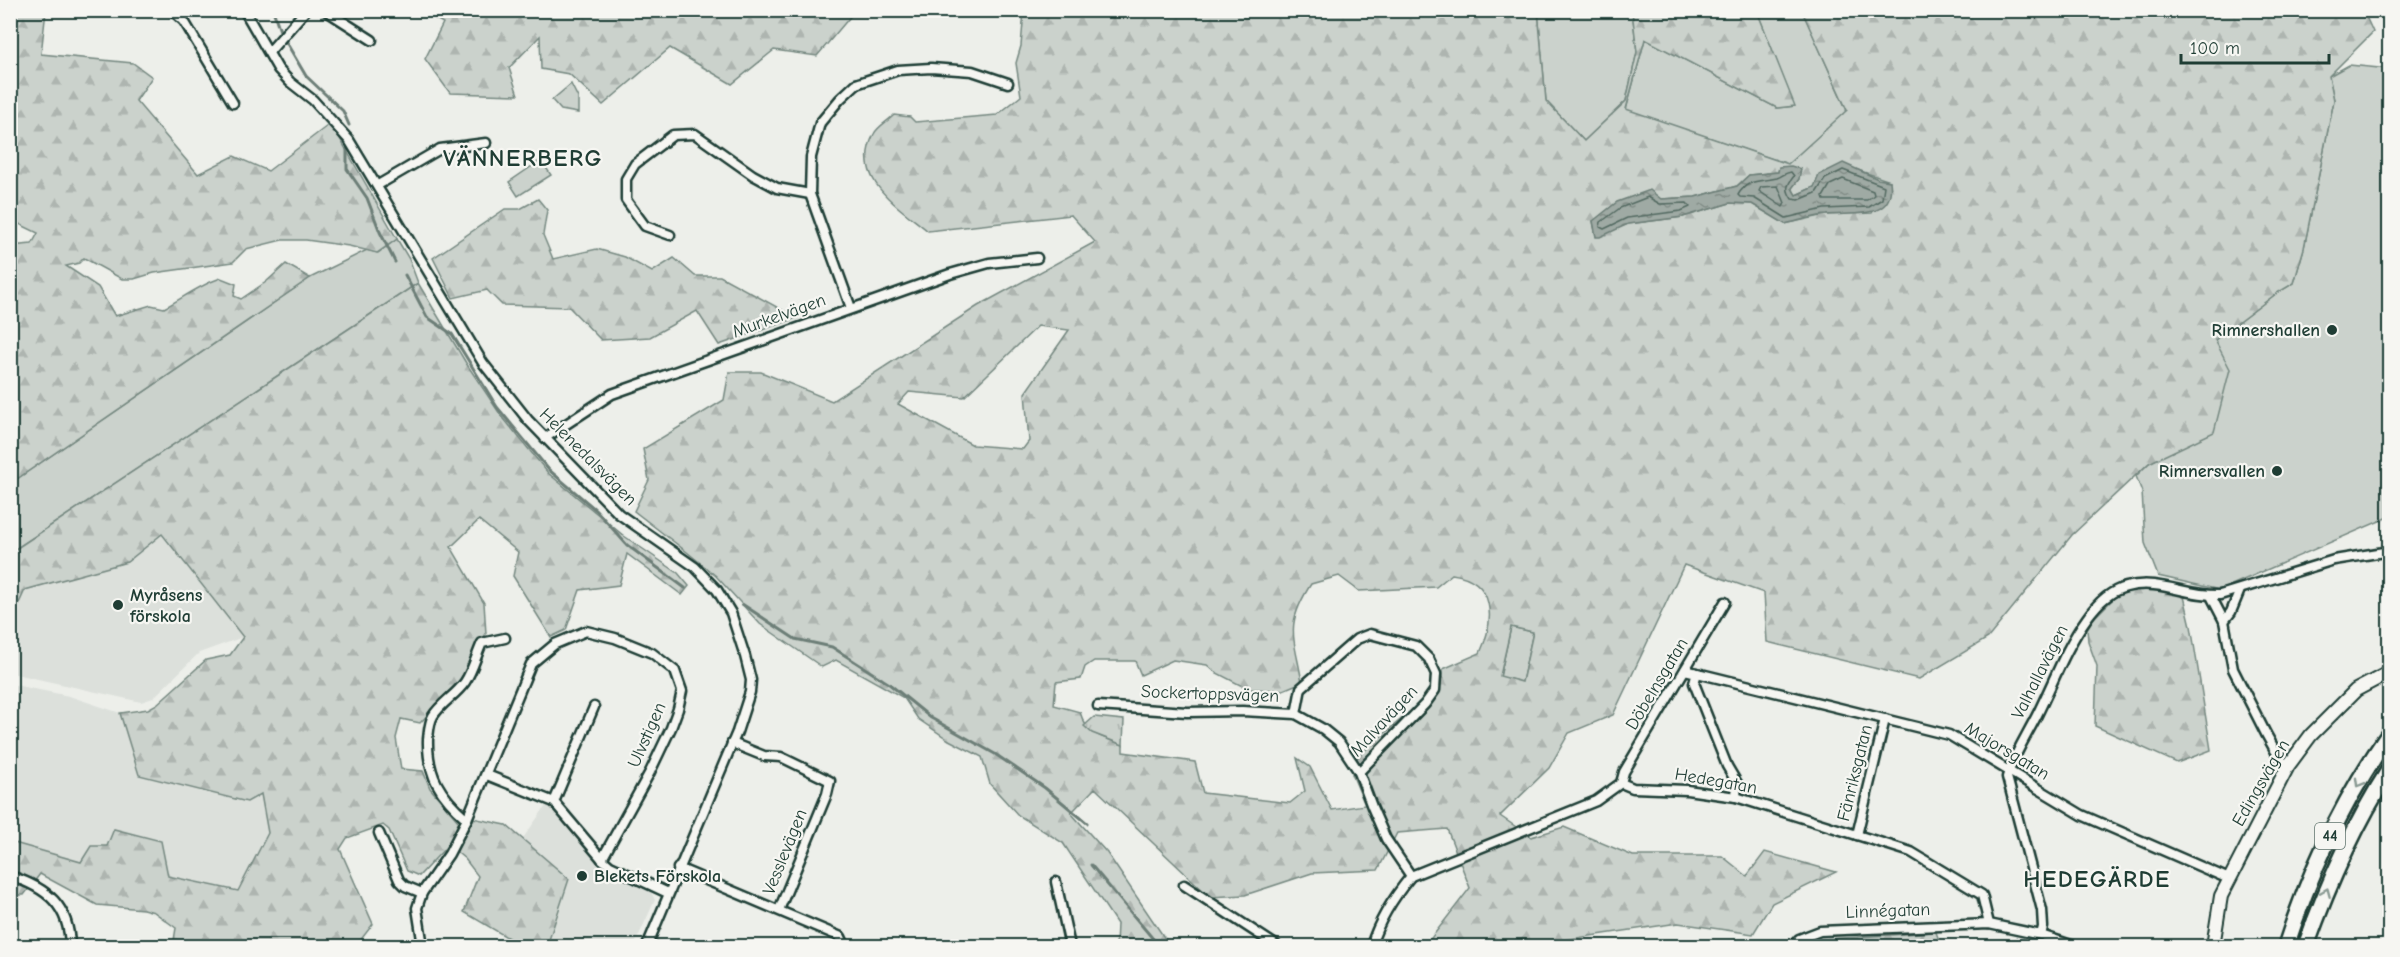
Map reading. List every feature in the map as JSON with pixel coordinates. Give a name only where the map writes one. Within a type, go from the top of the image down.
[{"type":"highway","name":"44","points":[[2286,946],[2330,834],[2362,776],[2390,733]]},
{"type":"highway","name":"44","points":[[2306,946],[2338,862],[2390,770]]},
{"type":"street","points":[[172,10],[184,21],[232,103]]},
{"type":"street","name":"Helenedalsvägen","points":[[244,10],[284,76],[314,100],[339,127],[378,185],[483,363],[528,420],[619,514],[695,567],[724,601],[736,625],[751,680],[746,709],[647,946]]},
{"type":"street","points":[[268,52],[306,10]]},
{"type":"street","points":[[325,10],[372,40]]},
{"type":"street","points":[[851,308],[810,194],[810,157],[820,123],[856,84],[898,69],[931,68],[972,71],[1008,83]]},
{"type":"street","points":[[670,235],[645,226],[626,200],[626,179],[635,164],[673,135],[695,135],[777,189],[810,194]]},
{"type":"street","points":[[378,185],[440,149],[486,142]]},
{"type":"street","name":"Murkelvägen","points":[[545,438],[612,394],[950,274],[989,263],[1037,258]]},
{"type":"street","name":"Valhallavägen","points":[[2009,771],[2075,636],[2087,617],[2109,595],[2124,588],[2142,584],[2163,585],[2211,596],[2240,590],[2334,560],[2390,551]]},
{"type":"street","points":[[2224,621],[2231,612],[2240,590]]},
{"type":"street","points":[[2211,596],[2224,621],[2233,669],[2280,759],[2288,766]]},
{"type":"street","name":"Döbelnsgatan","points":[[1621,783],[1624,772],[1725,602]]},
{"type":"street","name":"Ulvstigen","points":[[423,946],[417,908],[422,893],[449,854],[467,819],[531,664],[555,644],[586,631],[615,638],[652,653],[673,668],[679,678],[682,691],[678,710],[650,772],[602,859]]},
{"type":"street","name":"Malvavägen","points":[[1296,714],[1301,688],[1357,639],[1370,634],[1416,646],[1429,659],[1436,674],[1435,690],[1425,704],[1359,772]]},
{"type":"street","points":[[467,819],[453,807],[431,774],[428,750],[429,727],[436,712],[465,682],[482,643],[505,638]]},
{"type":"street","name":"Majorsgatan","points":[[1685,670],[1949,735],[2082,815],[2229,879]]},
{"type":"street","name":"Edingsvägen","points":[[2213,946],[2218,907],[2229,879],[2288,766],[2311,735],[2356,690],[2390,672]]},
{"type":"street","points":[[1697,673],[1694,683],[1727,766],[1737,783],[1736,797]]},
{"type":"street","name":"Sockertoppsvägen","points":[[1098,706],[1187,712],[1242,711],[1296,714],[1323,729],[1339,742],[1359,772],[1386,839],[1411,876]]},
{"type":"street","points":[[554,802],[594,707]]},
{"type":"street","name":"Fänriksgatan","points":[[1857,835],[1885,719]]},
{"type":"street","name":"Vesslevägen","points":[[732,743],[764,756],[781,758],[830,781],[779,910]]},
{"type":"street","points":[[2009,771],[2007,777],[2009,787],[2042,910],[2041,935]]},
{"type":"street","points":[[487,775],[554,802],[610,866],[668,893]]},
{"type":"street","points":[[1371,946],[1390,902],[1411,876],[1596,801],[1621,783]]},
{"type":"street","name":"Hedegatan","points":[[1621,783],[1633,788],[1687,790],[1736,797],[1911,852],[1982,895],[1989,924]]},
{"type":"street","points":[[379,833],[399,880],[405,886],[422,893]]},
{"type":"street","name":"Vesslevägen","points":[[678,868],[841,937],[845,946]]},
{"type":"street","points":[[10,876],[37,887],[50,896],[68,923],[70,946]]},
{"type":"street","points":[[1056,882],[1070,946]]},
{"type":"street","points":[[1184,885],[1277,946]]},
{"type":"street","points":[[1989,924],[2041,935],[2074,946]]},
{"type":"street","name":"Linnégatan","points":[[1793,946],[1799,939],[1820,931],[1989,924]]},
{"type":"shaded area","name":"Myråsens förskola","points":[[161,534],[243,637],[199,653],[153,698],[141,702],[11,673],[11,621],[25,590],[127,562]]},
{"type":"shaded area","points":[[10,684],[69,696],[120,713],[139,775],[261,794],[268,833],[238,891],[167,875],[161,841],[115,830],[107,846],[81,862],[11,842]]},
{"type":"shaded area","name":"Blekets Förskola","points":[[548,803],[562,811],[606,870],[650,890],[655,900],[634,946],[543,946],[521,841]]},
{"type":"green space","points":[[855,10],[817,56],[774,50],[732,84],[670,48],[603,105],[569,74],[541,69],[540,36],[509,68],[518,95],[450,93],[425,59],[443,23],[422,11]]},
{"type":"green space","points":[[1802,10],[1847,111],[1788,164],[1626,110],[1645,39],[1777,108],[1794,106],[1757,11]]},
{"type":"green space","points":[[2363,10],[2373,32],[2329,76],[2334,100],[2304,248],[2294,283],[2277,293],[2215,340],[2230,369],[2214,432],[2149,463],[2072,535],[1988,638],[1919,679],[1767,642],[1764,593],[1684,565],[1613,715],[1569,733],[1549,768],[1500,816],[1531,837],[1564,827],[1633,856],[1722,856],[1747,876],[1765,852],[1836,872],[1772,903],[1753,934],[1678,923],[1523,946],[1425,946],[1470,888],[1447,829],[1397,833],[1378,870],[1312,873],[1245,895],[1210,897],[1095,788],[1071,813],[1107,853],[1170,946],[1116,946],[1117,924],[1063,843],[1018,815],[990,784],[982,757],[949,740],[918,719],[904,698],[836,660],[822,667],[760,624],[716,576],[634,511],[649,480],[643,449],[724,400],[729,372],[761,372],[832,401],[978,306],[1095,242],[1071,215],[928,231],[881,190],[868,165],[868,150],[875,131],[894,115],[910,117],[915,122],[997,115],[1021,96],[1016,63],[1021,46],[1024,11],[1538,11],[1546,101],[1584,141],[1626,101],[1637,52],[1632,11],[1757,11],[1795,106],[1777,108],[1645,39],[1626,109],[1788,164],[1847,110],[1802,11]],"holes":[[[1779,168],[1799,179],[1792,188],[1796,195],[1855,169],[1890,181],[1872,213],[1825,215],[1785,224],[1752,204],[1730,203],[1683,217],[1628,224],[1596,236],[1593,221],[1661,199],[1695,197],[1737,186],[1749,175],[1778,172]],[[1038,326],[1069,330],[1025,393],[1029,441],[1023,449],[973,445],[898,404],[909,392],[964,397]],[[1452,574],[1477,584],[1488,603],[1488,628],[1485,640],[1480,653],[1443,669],[1443,677],[1419,704],[1358,756],[1352,774],[1365,805],[1332,810],[1310,767],[1297,758],[1305,791],[1290,803],[1203,793],[1195,762],[1123,752],[1123,745],[1091,731],[1080,712],[1054,705],[1056,682],[1081,679],[1085,667],[1094,661],[1135,661],[1141,675],[1173,660],[1207,665],[1215,672],[1248,689],[1283,690],[1302,682],[1294,642],[1294,621],[1311,584],[1339,576],[1359,591],[1436,587]],[[1511,627],[1533,632],[1522,682],[1500,676]]]},
{"type":"green space","points":[[11,11],[46,11],[41,54],[133,63],[152,77],[136,101],[198,174],[234,156],[268,171],[331,123],[397,239],[377,253],[349,246],[306,240],[282,240],[246,249],[233,262],[154,273],[134,279],[122,279],[84,258],[79,263],[66,266],[98,287],[115,316],[151,305],[164,308],[199,287],[221,278],[236,284],[234,296],[241,299],[266,282],[286,264],[310,278],[11,483],[11,246],[32,244],[38,233],[11,220]]},
{"type":"green space","points":[[1538,11],[1632,11],[1637,52],[1626,101],[1584,141],[1546,101]]},
{"type":"green space","points":[[2349,65],[2389,69],[2389,517],[2220,590],[2158,576],[2145,543],[2142,492],[2136,476],[2149,463],[2179,447],[2215,340],[2277,293],[2294,283],[2304,248],[2334,100],[2329,76]]},
{"type":"green space","points":[[571,84],[578,98],[578,113],[561,110],[552,100]]},
{"type":"green space","points":[[541,160],[551,175],[518,196],[509,182]]},
{"type":"green space","points":[[538,199],[547,210],[543,235],[553,259],[597,249],[625,257],[652,272],[674,258],[695,276],[720,276],[797,318],[719,345],[697,311],[650,337],[601,340],[569,307],[502,305],[487,290],[453,298],[433,258],[505,209],[520,209]]},
{"type":"green space","points":[[397,239],[409,259],[418,283],[11,552],[11,483],[310,278],[367,250],[378,253]]},
{"type":"green space","points":[[418,283],[500,414],[548,473],[624,536],[678,573],[689,586],[682,595],[627,554],[619,585],[580,590],[566,630],[551,637],[513,576],[518,552],[479,520],[451,547],[484,603],[486,634],[474,651],[467,669],[457,684],[420,723],[401,719],[396,738],[401,769],[423,771],[430,788],[458,821],[469,827],[473,818],[506,825],[569,879],[547,946],[522,946],[464,912],[478,876],[465,859],[448,845],[419,876],[407,871],[389,830],[383,825],[347,838],[340,849],[373,924],[356,946],[173,946],[176,928],[154,912],[97,905],[40,874],[24,895],[11,895],[11,842],[81,862],[91,846],[107,846],[114,829],[161,841],[168,876],[238,891],[268,833],[261,794],[247,802],[139,775],[120,713],[148,709],[157,704],[206,660],[230,655],[243,637],[162,534],[127,562],[25,590],[11,621],[11,552]]},
{"type":"green space","points":[[2143,587],[2183,592],[2191,626],[2211,750],[2177,763],[2095,726],[2097,666],[2088,641],[2087,629],[2093,619],[2115,597],[2126,590]]},
{"type":"green space","points":[[1511,627],[1533,632],[1522,682],[1500,677]]},
{"type":"green space","points":[[1094,717],[1124,720],[1123,745],[1092,733],[1084,726]]},
{"type":"green space","points":[[1936,932],[1941,946],[1829,946],[1828,939]]},
{"type":"water","points":[[1843,163],[1878,179],[1890,181],[1890,194],[1880,209],[1870,212],[1811,217],[1785,224],[1752,204],[1730,203],[1683,217],[1628,224],[1596,237],[1593,221],[1617,202],[1650,190],[1661,199],[1695,197],[1737,186],[1749,175],[1778,172],[1779,167],[1791,166],[1801,169],[1799,179],[1792,188],[1796,195],[1814,187],[1819,175]]},
{"type":"waterway","points":[[273,10],[280,31]]},
{"type":"waterway","points":[[286,42],[306,76],[343,111],[349,125]]},
{"type":"waterway","points":[[347,149],[347,169],[367,198],[395,262]]},
{"type":"waterway","points":[[405,275],[427,317],[452,334],[497,407],[549,470],[596,510],[627,545],[685,588]]},
{"type":"waterway","points":[[742,604],[795,639],[832,647],[888,683],[931,718],[995,754],[1045,788],[1087,823]]},
{"type":"waterway","points":[[1091,865],[1159,946]]},
{"type":"place","name":"Rimnershallen","points":[[2332,330]]},
{"type":"place","name":"Rimnersvallen","points":[[2277,471]]},
{"type":"place","name":"Myråsens förskola","points":[[118,605]]},
{"type":"place","name":"Blekets Förskola","points":[[582,876]]},
{"type":"district","name":"VÄNNERBERG","points":[[523,158]]},
{"type":"district","name":"HEDEGÄRDE","points":[[2097,879]]}]
